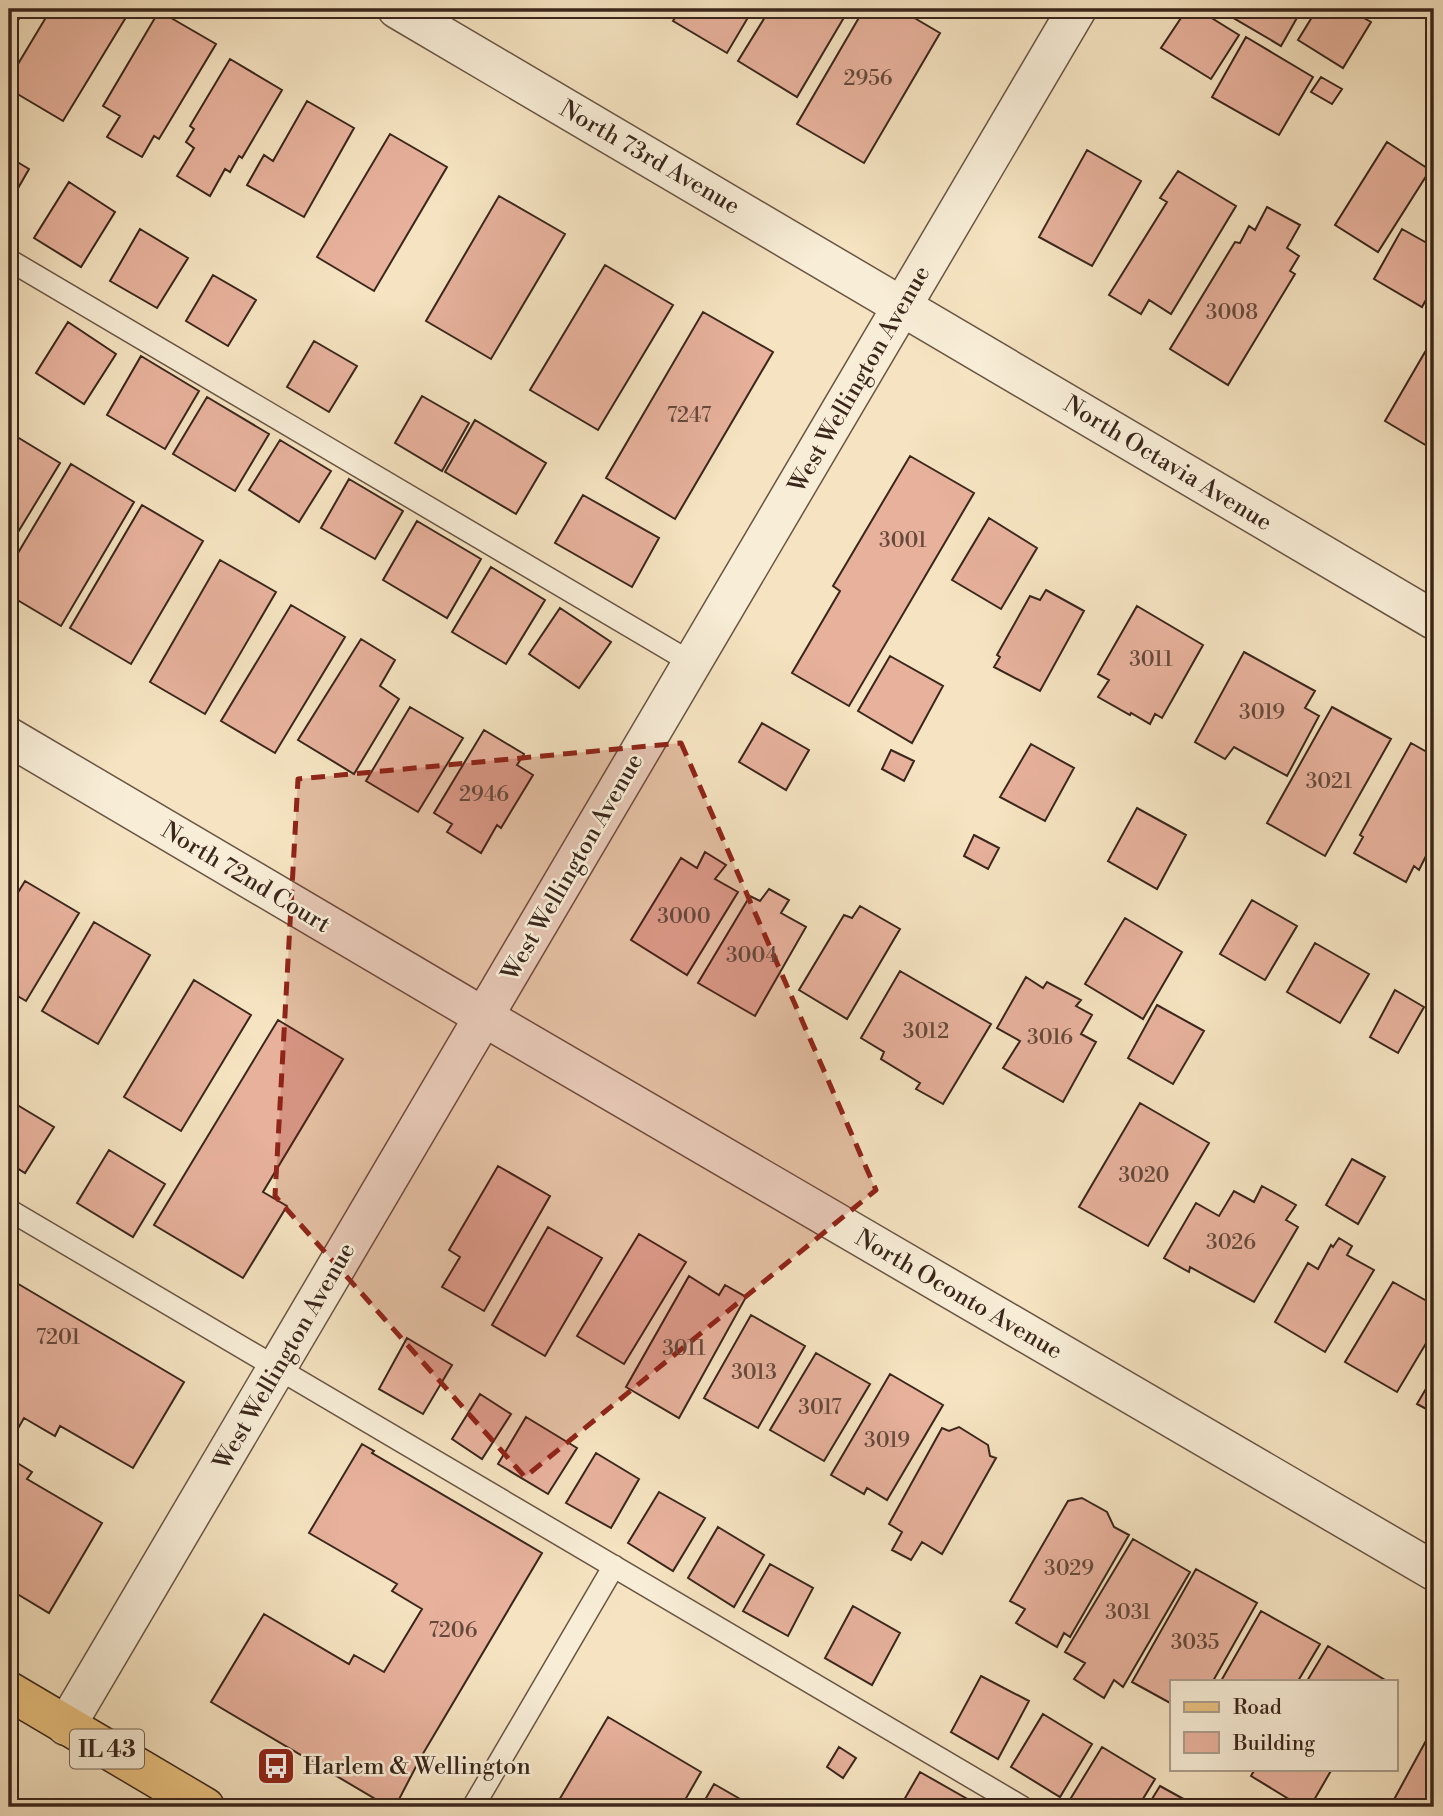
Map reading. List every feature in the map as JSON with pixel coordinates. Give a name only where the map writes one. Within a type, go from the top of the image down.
[{"type":"main road","name":"IL 43","points":[[9,1692],[205,1807]]},
{"type":"street","name":"North 73rd Avenue","points":[[397,9],[902,306]]},
{"type":"street","name":"West Wellington Avenue","points":[[66,1726],[1077,9]]},
{"type":"street","name":"North Octavia Avenue","points":[[902,306],[1434,620]]},
{"type":"street","name":"North 72nd Court","points":[[9,737],[484,1017]]},
{"type":"street","name":"North Oconto Avenue","points":[[484,1017],[1434,1571]]},
{"type":"lane","points":[[9,260],[692,663]]},
{"type":"lane","points":[[9,1210],[1023,1807]]},
{"type":"lane","points":[[473,1807],[614,1566]]},
{"type":"highlighted area","points":[[681,743],[876,1190],[525,1477],[275,1196],[298,779]]},
{"type":"building","points":[[9,9],[25,9],[9,35]]},
{"type":"building","points":[[51,9],[131,9],[63,121],[9,89],[9,79]]},
{"type":"building","points":[[681,9],[753,9],[727,53],[673,21]]},
{"type":"building","points":[[770,9],[849,9],[797,97],[738,61]]},
{"type":"building","points":[[864,9],[899,9],[940,33],[864,163],[797,124]]},
{"type":"building","points":[[1187,9],[1197,9],[1239,35],[1211,79],[1161,48]]},
{"type":"building","points":[[1227,9],[1302,9],[1281,46],[1225,13]]},
{"type":"building","points":[[1317,9],[1348,9],[1371,22],[1343,68],[1298,40]]},
{"type":"building","points":[[159,11],[216,44],[159,139],[154,136],[142,157],[107,137],[120,116],[103,106]]},
{"type":"building","points":[[1246,37],[1313,77],[1279,135],[1212,97]]},
{"type":"building","points":[[230,59],[282,90],[242,158],[239,156],[230,172],[225,169],[210,196],[177,176],[194,148],[186,142],[194,129],[190,126]]},
{"type":"building","points":[[1321,77],[1342,89],[1332,104],[1311,92]]},
{"type":"building","points":[[307,101],[354,128],[304,217],[247,185],[264,155],[273,161]]},
{"type":"building","points":[[390,134],[447,167],[374,291],[317,257]]},
{"type":"building","points":[[1387,142],[1430,170],[1378,252],[1335,225]]},
{"type":"building","points":[[1087,150],[1141,181],[1092,266],[1039,237]]},
{"type":"building","points":[[9,157],[29,169],[9,204]]},
{"type":"building","points":[[1178,171],[1236,206],[1171,314],[1149,300],[1141,314],[1109,295],[1167,202],[1160,198]]},
{"type":"building","points":[[69,182],[115,212],[81,267],[34,238]]},
{"type":"building","points":[[499,196],[565,234],[491,359],[426,321]]},
{"type":"building","points":[[1267,207],[1300,225],[1287,248],[1299,256],[1290,271],[1295,274],[1228,385],[1170,349],[1235,242],[1240,243],[1249,226],[1255,230]]},
{"type":"building","points":[[140,229],[188,258],[157,308],[110,281]]},
{"type":"building","points":[[1402,229],[1434,247],[1434,285],[1422,307],[1374,279]]},
{"type":"building","points":[[605,265],[673,305],[598,430],[530,390]]},
{"type":"building","points":[[213,275],[256,300],[228,346],[186,321]]},
{"type":"building","points":[[703,312],[773,352],[675,519],[606,478]]},
{"type":"building","points":[[68,322],[116,354],[84,404],[36,373]]},
{"type":"building","points":[[314,341],[357,366],[329,412],[287,387]]},
{"type":"building","points":[[1425,352],[1434,358],[1434,450],[1385,421]]},
{"type":"building","points":[[141,356],[199,391],[165,449],[107,415]]},
{"type":"building","points":[[422,396],[469,423],[442,471],[395,443]]},
{"type":"building","points":[[207,397],[269,434],[235,491],[173,454]]},
{"type":"building","points":[[475,420],[546,463],[516,514],[445,472]]},
{"type":"building","points":[[9,432],[60,463],[9,547]]},
{"type":"building","points":[[280,440],[331,471],[299,522],[249,490]]},
{"type":"building","points":[[910,456],[974,493],[849,706],[792,673],[840,591],[833,586]]},
{"type":"building","points":[[71,464],[134,502],[61,626],[9,595],[9,568]]},
{"type":"building","points":[[349,479],[403,511],[375,559],[321,528]]},
{"type":"building","points":[[583,495],[659,538],[632,587],[555,543]]},
{"type":"building","points":[[142,505],[203,541],[131,664],[70,628]]},
{"type":"building","points":[[989,518],[1037,548],[1001,609],[952,580]]},
{"type":"building","points":[[417,521],[481,559],[447,618],[383,580]]},
{"type":"building","points":[[220,560],[276,592],[205,714],[150,682]]},
{"type":"building","points":[[491,567],[545,600],[506,664],[452,632]]},
{"type":"building","points":[[1046,590],[1084,611],[1040,691],[994,667],[1000,657],[997,655],[1030,596],[1040,600]]},
{"type":"building","points":[[291,605],[345,637],[275,753],[221,721]]},
{"type":"building","points":[[1137,606],[1203,645],[1162,718],[1155,714],[1150,724],[1098,697],[1109,680],[1098,674]]},
{"type":"building","points":[[560,608],[611,642],[579,688],[529,654]]},
{"type":"building","points":[[361,639],[395,660],[380,686],[399,699],[354,774],[298,740]]},
{"type":"building","points":[[1244,652],[1315,691],[1305,708],[1319,716],[1287,776],[1234,747],[1225,759],[1195,742]]},
{"type":"building","points":[[890,656],[943,686],[912,743],[858,711]]},
{"type":"building","points":[[410,707],[463,738],[418,812],[366,781]]},
{"type":"building","points":[[1332,707],[1391,739],[1325,856],[1267,823]]},
{"type":"building","points":[[762,723],[809,750],[786,790],[739,762]]},
{"type":"building","points":[[484,730],[524,754],[517,765],[533,775],[501,828],[497,825],[481,853],[447,832],[452,824],[434,813]]},
{"type":"building","points":[[1411,743],[1434,756],[1434,856],[1428,852],[1419,870],[1414,866],[1406,882],[1354,853],[1363,837],[1360,835]]},
{"type":"building","points":[[1031,744],[1074,768],[1045,821],[1000,797]]},
{"type":"building","points":[[891,750],[914,761],[904,781],[882,769]]},
{"type":"building","points":[[1137,808],[1186,835],[1157,889],[1108,861]]},
{"type":"building","points":[[974,835],[999,848],[988,869],[964,856]]},
{"type":"building","points":[[705,852],[726,865],[715,879],[738,892],[687,975],[631,940],[681,858],[697,868]]},
{"type":"building","points":[[25,881],[79,913],[26,1001],[9,991],[9,907]]},
{"type":"building","points":[[769,889],[789,900],[781,913],[806,927],[755,1016],[698,983],[750,896],[760,901]]},
{"type":"building","points":[[1252,900],[1297,926],[1265,980],[1220,954]]},
{"type":"building","points":[[860,906],[900,929],[847,1019],[799,990],[844,915],[852,918]]},
{"type":"building","points":[[1125,918],[1182,952],[1143,1019],[1085,984]]},
{"type":"building","points":[[94,922],[150,955],[98,1044],[42,1011]]},
{"type":"building","points":[[1315,943],[1369,974],[1340,1023],[1287,992]]},
{"type":"building","points":[[900,971],[991,1024],[943,1104],[916,1089],[920,1083],[881,1059],[884,1052],[861,1038]]},
{"type":"building","points":[[1026,977],[1043,988],[1047,982],[1081,1000],[1076,1006],[1092,1015],[1081,1034],[1096,1042],[1063,1102],[1003,1068],[1020,1041],[997,1028]]},
{"type":"building","points":[[194,980],[251,1015],[181,1131],[124,1097]]},
{"type":"building","points":[[1395,990],[1424,1007],[1398,1053],[1370,1037]]},
{"type":"building","points":[[1157,1005],[1204,1031],[1173,1084],[1128,1058]]},
{"type":"building","points":[[278,1020],[343,1059],[263,1192],[287,1206],[243,1278],[154,1225]]},
{"type":"building","points":[[9,1100],[54,1127],[25,1173],[9,1163]]},
{"type":"building","points":[[1140,1103],[1209,1143],[1148,1246],[1079,1207]]},
{"type":"building","points":[[109,1150],[165,1184],[133,1237],[77,1203]]},
{"type":"building","points":[[1352,1159],[1385,1177],[1358,1224],[1326,1205]]},
{"type":"building","points":[[498,1166],[550,1196],[484,1311],[442,1287],[460,1257],[449,1250]]},
{"type":"building","points":[[1262,1186],[1296,1205],[1286,1220],[1298,1227],[1254,1302],[1190,1267],[1189,1272],[1164,1258],[1196,1203],[1219,1216],[1234,1191],[1254,1202]]},
{"type":"building","points":[[548,1227],[602,1258],[545,1356],[492,1325]]},
{"type":"building","points":[[639,1234],[686,1262],[624,1364],[577,1336]]},
{"type":"building","points":[[1339,1238],[1352,1246],[1347,1255],[1374,1270],[1325,1352],[1275,1322],[1308,1263],[1318,1269],[1331,1245],[1333,1247]]},
{"type":"building","points":[[689,1276],[719,1295],[725,1285],[746,1297],[679,1418],[626,1387]]},
{"type":"building","points":[[15,1282],[184,1382],[133,1468],[60,1426],[55,1436],[24,1418],[9,1444],[9,1292]]},
{"type":"building","points":[[1393,1282],[1434,1305],[1434,1330],[1397,1392],[1345,1362]]},
{"type":"building","points":[[751,1315],[805,1346],[758,1428],[704,1398]]},
{"type":"building","points":[[407,1338],[452,1365],[423,1414],[379,1389]]},
{"type":"building","points":[[816,1353],[870,1384],[824,1461],[770,1430]]},
{"type":"building","points":[[890,1374],[943,1405],[887,1500],[867,1488],[864,1494],[831,1475]]},
{"type":"building","points":[[1434,1375],[1434,1413],[1417,1404]]},
{"type":"building","points":[[480,1394],[511,1414],[482,1459],[452,1439]]},
{"type":"building","points":[[526,1417],[577,1448],[548,1494],[498,1464]]},
{"type":"building","points":[[959,1427],[988,1445],[990,1456],[996,1458],[942,1554],[922,1542],[911,1560],[892,1550],[902,1532],[889,1524],[942,1428],[949,1431]]},
{"type":"building","points":[[362,1444],[374,1451],[372,1453],[542,1553],[421,1757],[395,1807],[389,1807],[211,1702],[264,1614],[349,1664],[354,1655],[384,1672],[422,1609],[392,1591],[397,1584],[309,1533]]},
{"type":"building","points":[[596,1453],[639,1479],[611,1528],[566,1503]]},
{"type":"building","points":[[9,1458],[32,1472],[27,1479],[102,1523],[49,1613],[9,1589]]},
{"type":"building","points":[[659,1492],[705,1518],[673,1571],[628,1543]]},
{"type":"building","points":[[1082,1498],[1107,1512],[1114,1527],[1129,1535],[1070,1637],[1064,1633],[1057,1647],[1016,1623],[1025,1609],[1010,1601],[1068,1501]]},
{"type":"building","points":[[718,1527],[764,1555],[734,1607],[688,1578]]},
{"type":"building","points":[[1133,1539],[1190,1572],[1123,1687],[1114,1680],[1104,1698],[1074,1679],[1085,1663],[1065,1652]]},
{"type":"building","points":[[770,1564],[813,1588],[788,1636],[743,1611]]},
{"type":"building","points":[[1196,1569],[1257,1603],[1214,1680],[1170,1680],[1170,1703],[1132,1682]]},
{"type":"building","points":[[853,1606],[900,1633],[872,1685],[825,1658]]},
{"type":"building","points":[[1261,1611],[1320,1644],[1299,1680],[1222,1680]]},
{"type":"building","points":[[1328,1646],[1385,1680],[1308,1680]]},
{"type":"building","points":[[981,1676],[1029,1701],[998,1759],[951,1732]]},
{"type":"building","points":[[1043,1714],[1092,1744],[1060,1797],[1011,1767]]},
{"type":"building","points":[[608,1717],[701,1772],[681,1807],[555,1807]]},
{"type":"building","points":[[1434,1726],[1434,1807],[1391,1805]]},
{"type":"building","points":[[839,1747],[856,1758],[843,1778],[827,1767]]},
{"type":"building","points":[[1102,1747],[1155,1779],[1138,1807],[1086,1807],[1071,1798]]},
{"type":"building","points":[[1254,1770],[1331,1770],[1310,1807],[1302,1807],[1251,1776]]},
{"type":"building","points":[[920,1772],[971,1801],[967,1807],[900,1807]]},
{"type":"building","points":[[714,1784],[754,1807],[701,1807]]},
{"type":"building","points":[[1160,1786],[1198,1807],[1147,1807]]},
{"type":"place","name":"Harlem & Wellington","points":[[276,1766]]}]
